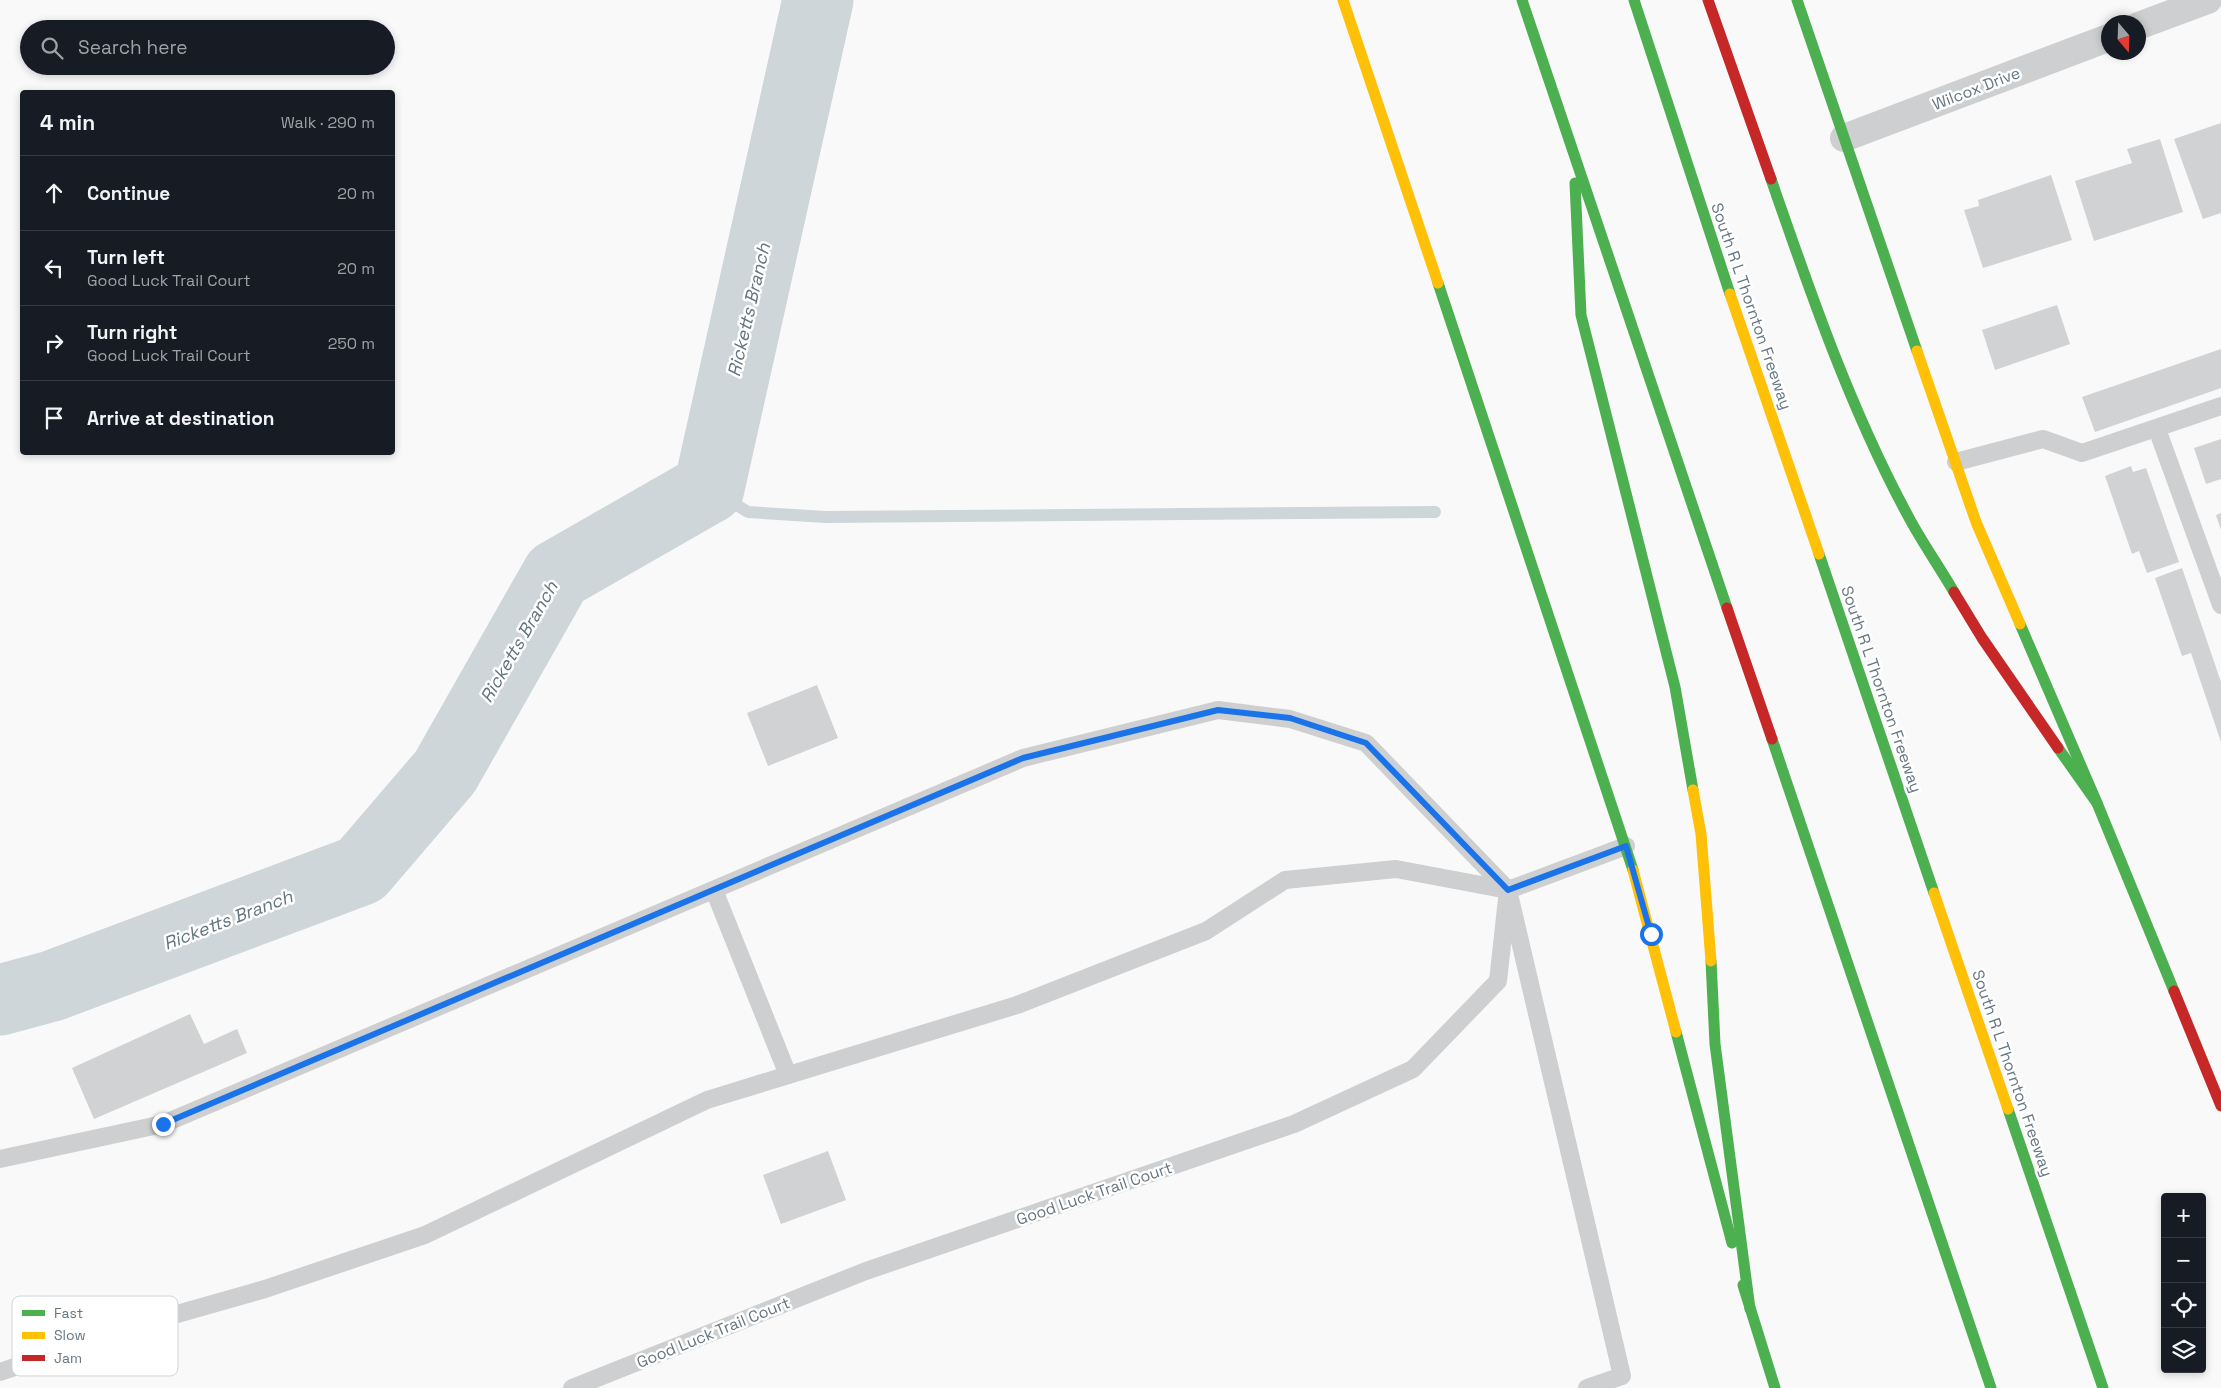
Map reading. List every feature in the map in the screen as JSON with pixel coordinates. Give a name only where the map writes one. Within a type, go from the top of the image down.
[{"type":"main road","points":[[1343,0],[1626,846],[1750,1309],[1775,1388]]},
{"type":"main road","points":[[1522,0],[1991,1388]]},
{"type":"main road","name":"South R L Thornton Freeway","points":[[1634,0],[1704,218],[2103,1388]]},
{"type":"main road","points":[[1708,0],[1814,303],[1860,415],[1903,506],[1982,638],[2097,804]]},
{"type":"main road","points":[[1797,0],[1976,522],[2097,804],[2221,1106]]},
{"type":"main road","points":[[1573,150],[1581,316],[1675,687],[1700,834],[1716,1044],[1750,1309]]},
{"type":"street","points":[[2146,23],[2208,0]]},
{"type":"street","name":"Wilcox Drive","points":[[1844,138],[2101,41]]},
{"type":"lane","points":[[1956,462],[2043,439],[2082,454],[2221,406]]},
{"type":"lane","points":[[2157,429],[2221,604]]},
{"type":"lane","points":[[0,1159],[163,1124],[1023,758],[1218,710],[1290,718],[1366,743],[1508,890],[1622,1376],[1587,1388]]},
{"type":"lane","points":[[178,1314],[265,1289],[425,1235],[708,1100],[1017,1005],[1107,970],[1206,931],[1284,880],[1396,869],[1508,890],[1626,846]]},
{"type":"lane","points":[[714,890],[788,1075]]},
{"type":"lane","name":"Good Luck Trail Court","points":[[572,1388],[866,1271],[1294,1124],[1413,1069],[1498,981],[1508,890]]},
{"type":"lane","points":[[0,1372],[12,1368]]},
{"type":"building","points":[[2221,123],[2221,213],[2203,219],[2174,139]]},
{"type":"building","points":[[2160,139],[2183,212],[2094,241],[2075,181],[2132,163],[2127,149]]},
{"type":"building","points":[[2051,175],[2072,240],[1983,268],[1964,210],[1979,206],[1978,200]]},
{"type":"building","points":[[2057,305],[2070,344],[1995,370],[1982,330]]},
{"type":"building","points":[[2221,349],[2221,388],[2095,432],[2082,397]]},
{"type":"building","points":[[2221,439],[2221,479],[2206,484],[2194,448]]},
{"type":"building","points":[[2131,466],[2133,472],[2146,468],[2179,562],[2147,573],[2139,551],[2132,554],[2105,476]]},
{"type":"building","points":[[2221,513],[2221,530],[2216,515]]},
{"type":"building","points":[[2182,568],[2221,682],[2221,742],[2191,653],[2182,656],[2155,578]]},
{"type":"building","points":[[817,685],[838,738],[768,766],[747,713]]},
{"type":"building","points":[[190,1014],[204,1044],[237,1029],[247,1053],[94,1119],[72,1068]]},
{"type":"building","points":[[828,1151],[846,1200],[781,1224],[763,1175]]},
{"type":"waterway","name":"Ricketts Branch","points":[[0,1000],[52,986],[361,870],[445,772],[557,575],[709,488],[818,0]]},
{"type":"waterway","points":[[709,488],[748,512],[825,517],[1435,512]]},
{"type":"traffic: fast","points":[[1522,0],[1727,608]]},
{"type":"traffic: fast","points":[[1634,0],[1730,294]]},
{"type":"traffic: fast","points":[[1797,0],[1917,351]]},
{"type":"traffic: fast","points":[[1771,179],[1816,307],[1867,433],[1912,524],[1954,592]]},
{"type":"traffic: fast","points":[[1575,183],[1581,315],[1675,687],[1693,790]]},
{"type":"traffic: fast","points":[[1438,283],[1633,870]]},
{"type":"traffic: fast","points":[[1819,554],[1934,893]]},
{"type":"traffic: fast","points":[[2020,624],[2097,803],[2174,991]]},
{"type":"traffic: fast","points":[[1772,739],[1991,1388]]},
{"type":"traffic: fast","points":[[2058,748],[2097,803]]},
{"type":"traffic: fast","points":[[1711,961],[1715,1044],[1750,1309]]},
{"type":"traffic: fast","points":[[1676,1032],[1732,1243]]},
{"type":"traffic: fast","points":[[2008,1109],[2103,1388]]},
{"type":"traffic: fast","points":[[1743,1285],[1775,1388]]},
{"type":"traffic: slow","points":[[1343,0],[1438,283]]},
{"type":"traffic: slow","points":[[1730,294],[1819,554]]},
{"type":"traffic: slow","points":[[1917,351],[1976,522],[2020,624]]},
{"type":"traffic: slow","points":[[1693,790],[1701,834],[1711,961]]},
{"type":"traffic: slow","points":[[1633,870],[1676,1032]]},
{"type":"traffic: slow","points":[[1934,893],[2008,1109]]},
{"type":"traffic: jam","points":[[1708,0],[1771,179]]},
{"type":"traffic: jam","points":[[1954,592],[1982,638],[2058,748]]},
{"type":"traffic: jam","points":[[1727,608],[1772,739]]},
{"type":"traffic: jam","points":[[2174,991],[2221,1106]]},
{"type":"route","points":[[163,1124],[1023,758],[1218,710],[1290,718],[1366,743],[1469,847],[1508,890],[1626,846],[1651,934]]}]
